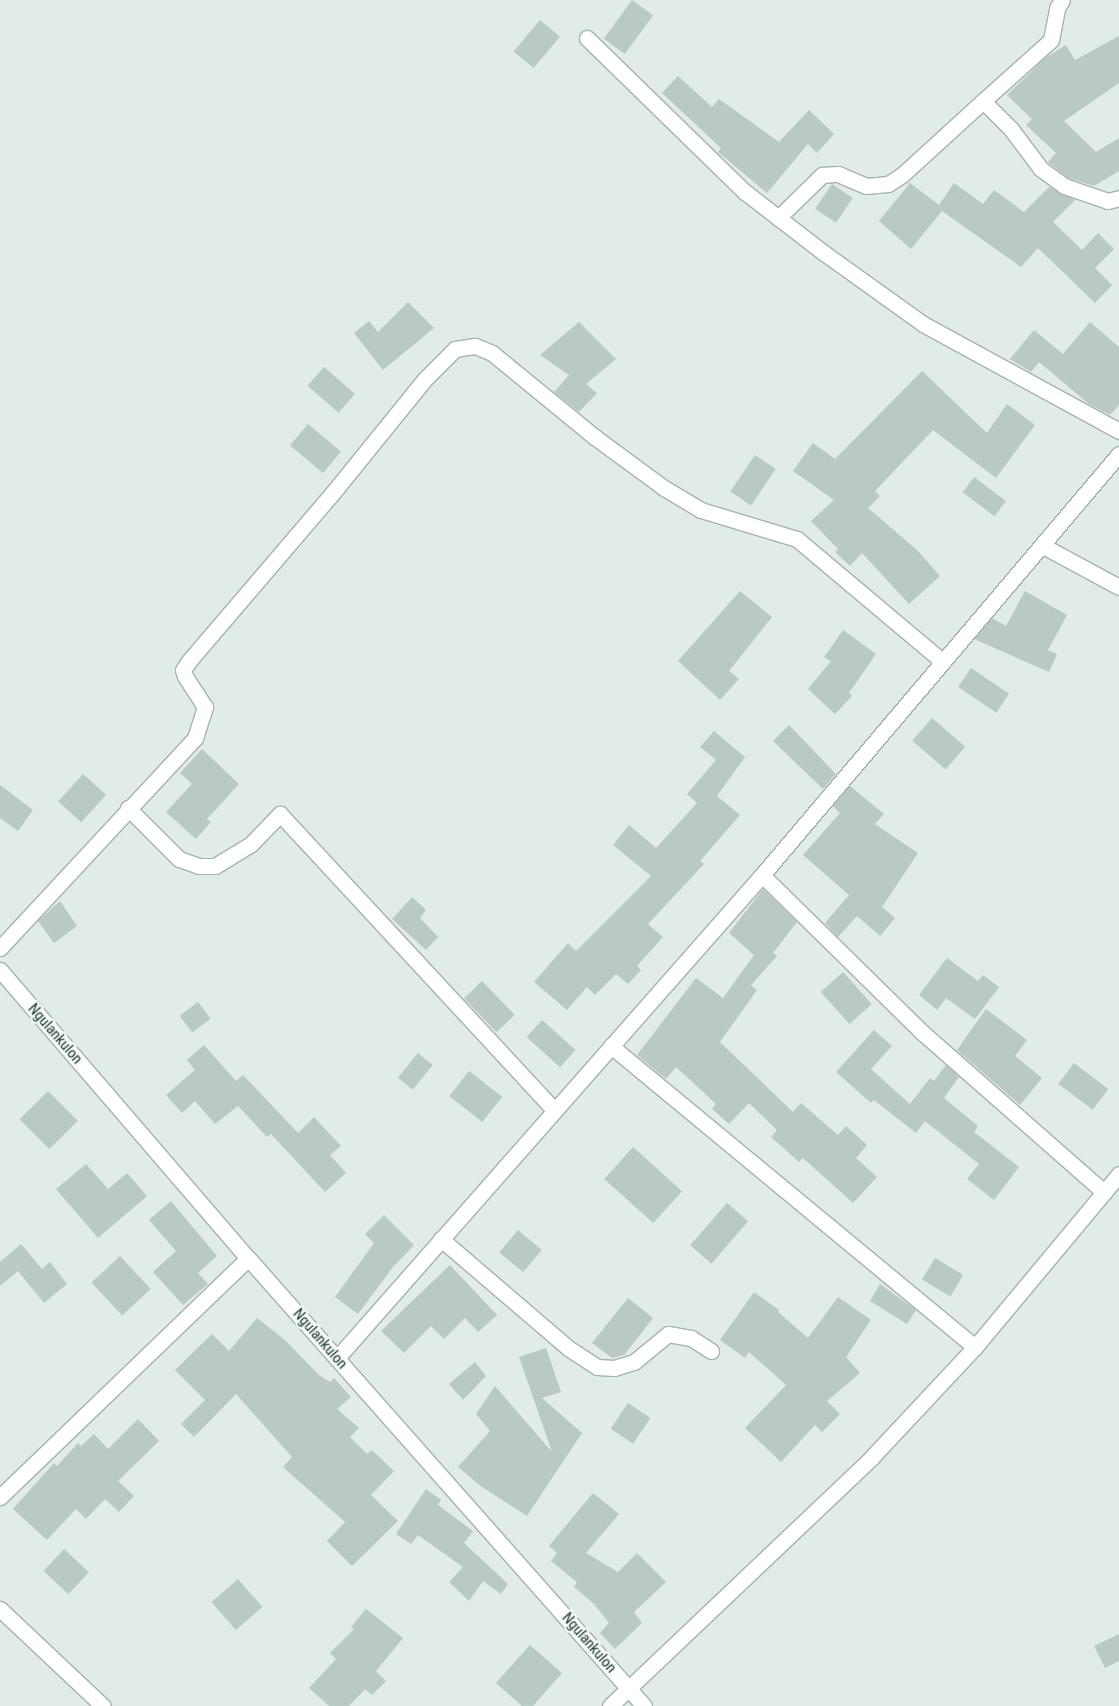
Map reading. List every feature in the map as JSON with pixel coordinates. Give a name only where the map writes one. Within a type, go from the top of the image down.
[{"type":"street","points":[[778,218],[822,175],[838,174],[866,186],[888,184],[902,175],[1050,40],[1057,8],[1062,0]]},
{"type":"street","points":[[587,38],[744,192],[778,218],[923,324],[1119,431]]},
{"type":"street","points":[[983,101],[1011,129],[1042,170],[1064,186],[1108,201],[1119,198]]},
{"type":"street","points":[[0,948],[200,731],[205,707],[185,676],[183,670],[189,660],[331,496],[424,380],[455,349],[475,346],[492,353],[596,438],[664,488],[701,510],[797,539],[942,661]]},
{"type":"street","points":[[337,1358],[762,874],[942,661],[1043,546],[1119,454]]},
{"type":"street","points":[[1043,546],[1119,587]]},
{"type":"street","points":[[128,808],[180,859],[199,866],[215,866],[251,844],[280,814],[554,1110]]},
{"type":"street","points":[[762,874],[923,1033],[1104,1192]]},
{"type":"street","name":"Ngulankulon","points":[[0,970],[248,1258],[644,1706]]},
{"type":"street","points":[[611,1046],[975,1347]]},
{"type":"street","points":[[610,1706],[872,1458],[975,1347],[1119,1174]]},
{"type":"street","points":[[441,1239],[568,1348],[597,1367],[614,1368],[634,1362],[668,1334],[692,1338],[711,1351]]},
{"type":"street","points":[[0,1497],[248,1258]]},
{"type":"street","points":[[0,1609],[103,1706]]},
{"type":"building","points":[[632,0],[653,15],[625,54],[604,39]]},
{"type":"building","points":[[540,20],[560,37],[534,68],[514,51]]},
{"type":"building","points":[[1119,36],[1119,83],[1064,121],[1096,152],[1119,138],[1119,171],[1094,186],[1068,178],[1048,162],[1056,153],[1026,125],[1032,119],[1007,95],[1045,58],[1066,45],[1075,60]]},
{"type":"building","points":[[678,76],[712,107],[719,99],[779,142],[809,110],[834,134],[817,153],[808,144],[767,193],[718,152],[721,148],[662,93]]},
{"type":"building","points":[[910,183],[939,205],[954,183],[983,204],[994,190],[1024,212],[1049,187],[1075,200],[1053,222],[1082,250],[1098,233],[1114,249],[1095,268],[1112,285],[1095,303],[1038,248],[1021,267],[942,211],[911,249],[879,221]]},
{"type":"building","points":[[832,184],[853,198],[836,223],[815,209]]},
{"type":"building","points":[[408,302],[434,328],[383,370],[354,333],[369,321],[378,332]]},
{"type":"building","points":[[579,322],[616,359],[586,384],[597,393],[579,412],[554,392],[569,375],[540,355]]},
{"type":"building","points":[[1090,322],[1119,347],[1119,405],[1110,415],[1089,404],[1039,362],[1031,372],[1010,359],[1034,330],[1063,354]]},
{"type":"building","points":[[324,367],[355,394],[339,413],[308,386]]},
{"type":"building","points":[[922,371],[987,433],[1007,404],[1035,425],[996,478],[933,430],[875,491],[880,496],[868,508],[917,550],[940,576],[909,604],[862,553],[850,566],[835,552],[838,549],[811,521],[834,500],[793,471],[813,443],[835,459]]},
{"type":"building","points":[[308,424],[341,452],[323,473],[290,445]]},
{"type":"building","points":[[755,455],[776,469],[751,505],[730,491]]},
{"type":"building","points":[[974,477],[1006,501],[995,516],[963,492]]},
{"type":"building","points":[[740,591],[772,617],[729,671],[739,679],[720,700],[678,661]]},
{"type":"building","points":[[1025,591],[1067,615],[1048,650],[1057,654],[1049,672],[974,639],[992,618],[1006,626]]},
{"type":"building","points":[[843,630],[876,654],[849,693],[852,696],[835,714],[808,689],[831,661],[824,657]]},
{"type":"building","points":[[971,668],[1009,694],[996,713],[958,687]]},
{"type":"building","points":[[932,718],[965,747],[946,770],[912,741]]},
{"type":"building","points":[[789,725],[836,774],[823,789],[773,741]]},
{"type":"building","points":[[714,731],[745,757],[717,796],[740,815],[700,861],[704,864],[648,924],[663,937],[637,966],[641,970],[628,984],[616,974],[595,995],[587,987],[567,1010],[534,982],[568,943],[576,951],[651,876],[613,845],[629,825],[656,848],[697,803],[687,794],[716,760],[700,747]]},
{"type":"building","points":[[202,749],[239,784],[207,819],[211,822],[196,839],[166,812],[192,784],[180,773]]},
{"type":"building","points":[[83,774],[106,795],[81,822],[58,801]]},
{"type":"building","points":[[0,785],[33,810],[18,831],[0,818]]},
{"type":"building","points":[[850,786],[884,814],[875,824],[918,853],[882,907],[895,918],[880,936],[857,916],[838,937],[825,923],[849,895],[803,855],[840,813],[833,806]]},
{"type":"building","points":[[763,889],[797,922],[773,953],[777,956],[751,985],[757,990],[720,1042],[793,1112],[801,1103],[838,1135],[846,1126],[867,1145],[856,1158],[877,1177],[853,1203],[803,1158],[799,1162],[771,1137],[777,1130],[749,1103],[729,1124],[712,1109],[716,1104],[676,1067],[666,1079],[637,1055],[696,978],[723,998],[754,955],[729,933]]},
{"type":"building","points":[[412,897],[426,910],[420,918],[438,937],[426,950],[392,919]]},
{"type":"building","points":[[60,901],[77,926],[54,943],[38,921]]},
{"type":"building","points":[[947,958],[978,981],[983,975],[999,987],[975,1019],[946,998],[937,1010],[919,995]]},
{"type":"building","points":[[843,972],[872,1004],[849,1024],[821,992]]},
{"type":"building","points":[[482,981],[515,1015],[497,1032],[464,998]]},
{"type":"building","points":[[198,1002],[211,1019],[192,1033],[180,1016]]},
{"type":"building","points":[[986,1009],[1027,1040],[1015,1056],[1042,1078],[1020,1105],[957,1050]]},
{"type":"building","points":[[542,1020],[575,1050],[560,1067],[527,1037]]},
{"type":"building","points":[[874,1030],[892,1046],[871,1069],[910,1104],[930,1078],[934,1081],[946,1065],[959,1077],[944,1098],[978,1126],[974,1132],[1019,1167],[994,1200],[967,1179],[979,1164],[925,1121],[916,1133],[874,1100],[871,1103],[836,1072]]},
{"type":"building","points":[[204,1045],[236,1081],[243,1075],[298,1133],[314,1117],[341,1146],[330,1155],[346,1173],[325,1192],[271,1134],[267,1137],[238,1106],[215,1124],[195,1101],[182,1113],[166,1095],[195,1070],[187,1060]]},
{"type":"building","points":[[418,1053],[433,1065],[413,1090],[398,1078]]},
{"type":"building","points":[[1074,1063],[1108,1089],[1093,1110],[1058,1084]]},
{"type":"building","points":[[469,1071],[502,1097],[482,1122],[449,1096]]},
{"type":"building","points":[[48,1091],[78,1121],[49,1149],[20,1119]]},
{"type":"building","points":[[633,1147],[682,1191],[653,1223],[604,1179]]},
{"type":"building","points":[[86,1164],[108,1189],[127,1173],[147,1196],[98,1238],[56,1189]]},
{"type":"building","points":[[171,1201],[217,1256],[198,1273],[208,1284],[183,1305],[153,1272],[176,1251],[149,1220]]},
{"type":"building","points":[[727,1203],[748,1221],[711,1264],[690,1245]]},
{"type":"building","points":[[384,1215],[414,1245],[393,1267],[358,1314],[335,1297],[374,1243],[365,1234]]},
{"type":"building","points":[[518,1230],[542,1250],[523,1272],[499,1252]]},
{"type":"building","points":[[21,1244],[42,1269],[50,1262],[67,1284],[44,1303],[18,1271],[0,1286],[0,1262]]},
{"type":"building","points":[[120,1256],[151,1289],[122,1316],[91,1283]]},
{"type":"building","points":[[935,1258],[963,1275],[950,1296],[922,1279]]},
{"type":"building","points":[[450,1265],[497,1315],[478,1332],[465,1318],[444,1339],[431,1326],[404,1353],[381,1331]]},
{"type":"building","points":[[880,1284],[916,1310],[907,1324],[870,1301]]},
{"type":"building","points":[[754,1292],[779,1310],[778,1312],[808,1338],[838,1297],[871,1320],[846,1357],[860,1373],[827,1401],[840,1414],[822,1432],[815,1425],[781,1462],[745,1428],[786,1385],[749,1352],[745,1358],[720,1340]]},
{"type":"building","points":[[628,1298],[653,1318],[624,1355],[612,1358],[592,1343]]},
{"type":"building","points":[[257,1318],[285,1340],[319,1375],[330,1382],[334,1378],[351,1397],[337,1409],[359,1428],[350,1437],[367,1454],[372,1450],[394,1471],[371,1495],[398,1521],[352,1566],[327,1541],[345,1522],[283,1467],[292,1457],[236,1394],[194,1437],[181,1424],[205,1400],[175,1370],[212,1334],[229,1351]]},
{"type":"building","points":[[546,1348],[561,1392],[542,1398],[582,1433],[527,1516],[482,1487],[458,1467],[490,1431],[476,1414],[495,1386],[552,1452],[519,1357]]},
{"type":"building","points":[[475,1362],[486,1376],[463,1400],[449,1384]]},
{"type":"building","points":[[628,1403],[650,1418],[633,1444],[611,1429]]},
{"type":"building","points":[[138,1419],[159,1441],[118,1481],[134,1496],[119,1512],[105,1499],[86,1519],[76,1509],[47,1540],[13,1509],[54,1463],[57,1466],[78,1443],[81,1446],[94,1434],[108,1449]]},
{"type":"building","points":[[426,1489],[441,1500],[438,1505],[473,1531],[464,1543],[508,1584],[501,1594],[483,1581],[469,1601],[449,1582],[463,1567],[418,1535],[411,1544],[396,1534]]},
{"type":"building","points":[[593,1493],[619,1514],[586,1553],[618,1572],[637,1553],[666,1582],[634,1612],[642,1623],[615,1649],[600,1633],[609,1623],[594,1604],[574,1587],[577,1582],[551,1561],[557,1553],[549,1546]]},
{"type":"building","points":[[64,1549],[89,1572],[68,1594],[44,1571]]},
{"type":"building","points":[[238,1579],[262,1607],[236,1630],[212,1602]]},
{"type":"building","points":[[366,1609],[403,1638],[376,1671],[386,1681],[372,1695],[365,1689],[349,1706],[329,1706],[309,1688],[336,1659],[330,1653],[354,1629],[351,1627]]},
{"type":"building","points":[[1119,1634],[1119,1661],[1105,1668],[1094,1646]]},
{"type":"building","points":[[530,1645],[562,1673],[533,1706],[522,1706],[496,1683]]}]
